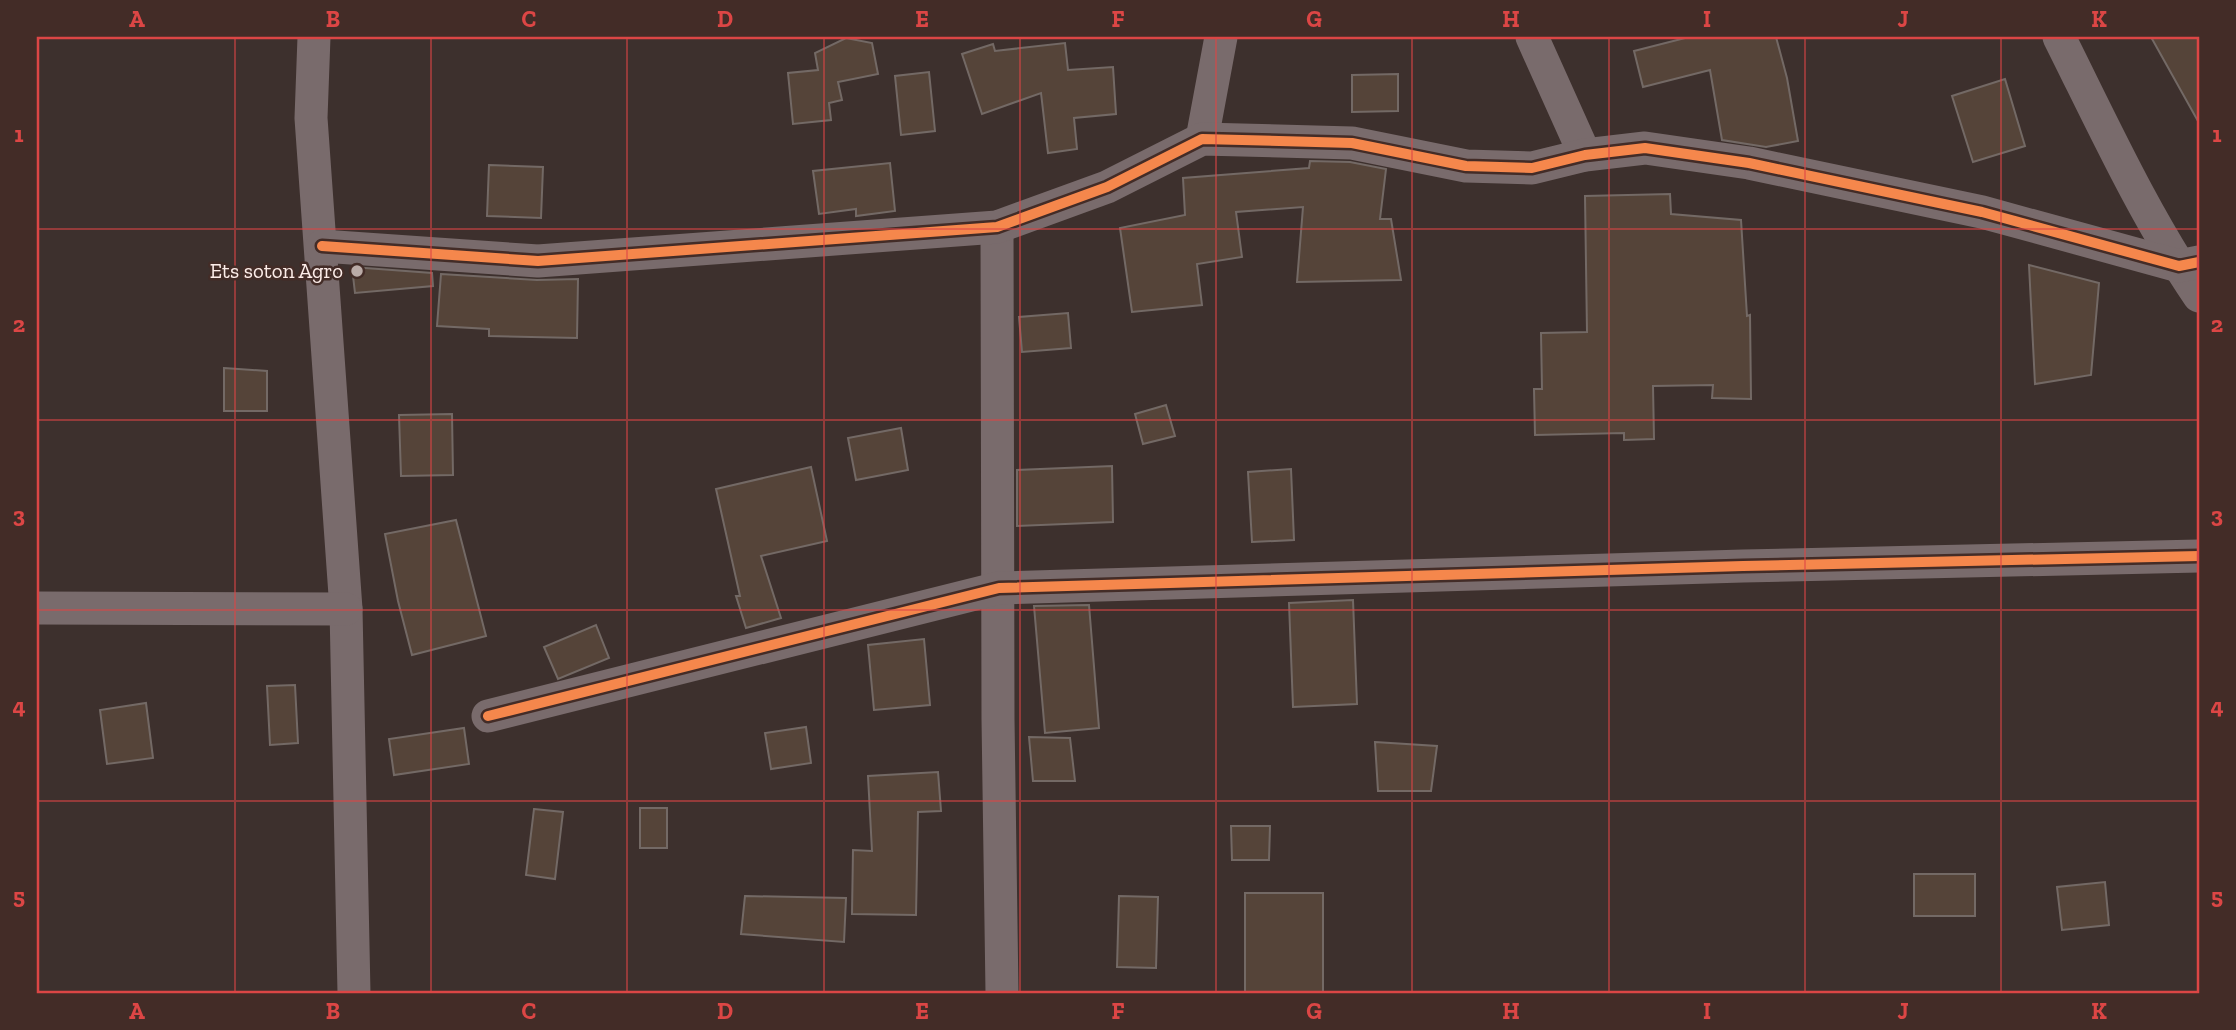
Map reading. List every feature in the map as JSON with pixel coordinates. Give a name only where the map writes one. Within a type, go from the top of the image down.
[{"type":"street","points":[[314,37],[311,118],[346,610],[354,993]]},
{"type":"street","points":[[1202,139],[1221,37]]},
{"type":"street","points":[[1532,37],[1585,155]]},
{"type":"street","points":[[2059,37],[2134,188],[2189,264],[2199,296]]},
{"type":"street","points":[[322,246],[538,261],[997,227],[1107,187],[1202,139],[1352,143],[1466,166],[1532,168],[1585,155],[1645,148],[1749,163],[1982,212],[2189,264]]},
{"type":"street","points":[[997,227],[998,719],[1002,993]]},
{"type":"street","points":[[488,716],[999,588],[1715,566],[2199,556]]},
{"type":"street","points":[[37,608],[346,610]]},
{"type":"building","points":[[1689,37],[1776,37],[1787,78],[1798,141],[1766,147],[1722,140],[1710,70],[1643,87],[1634,51]]},
{"type":"building","points":[[2151,37],[2199,37],[2199,123]]},
{"type":"building","points":[[846,38],[872,43],[878,74],[838,82],[842,100],[829,103],[831,120],[793,124],[788,73],[818,70],[815,53]]},
{"type":"building","points":[[1065,43],[1068,70],[1113,67],[1116,114],[1074,118],[1077,149],[1048,153],[1041,93],[982,114],[962,54],[993,44],[995,51]]},
{"type":"building","points":[[929,72],[935,131],[901,135],[895,76]]},
{"type":"building","points":[[1398,74],[1398,111],[1352,112],[1352,75]]},
{"type":"building","points":[[2005,79],[2025,146],[1973,162],[1952,96]]},
{"type":"building","points":[[1310,161],[1350,162],[1386,169],[1380,219],[1391,219],[1401,280],[1297,282],[1303,207],[1236,212],[1242,257],[1197,264],[1202,305],[1132,312],[1120,228],[1185,215],[1183,178],[1309,168]]},
{"type":"building","points":[[890,163],[895,211],[856,216],[856,209],[819,214],[813,171]]},
{"type":"building","points":[[489,165],[543,167],[541,218],[487,216]]},
{"type":"building","points":[[1670,194],[1671,214],[1741,220],[1747,316],[1750,315],[1751,399],[1712,398],[1713,385],[1653,386],[1654,439],[1624,440],[1624,433],[1535,435],[1534,389],[1542,389],[1541,333],[1587,332],[1585,196]]},
{"type":"building","points":[[2029,265],[2099,283],[2091,375],[2035,384]]},
{"type":"building","points":[[352,267],[432,273],[433,286],[355,293]]},
{"type":"building","points":[[441,274],[537,280],[578,279],[577,338],[489,336],[489,329],[437,326]]},
{"type":"building","points":[[1068,313],[1071,348],[1022,352],[1019,317]]},
{"type":"building","points":[[224,368],[267,371],[267,411],[224,411]]},
{"type":"building","points":[[1166,405],[1175,436],[1143,444],[1135,414]]},
{"type":"building","points":[[452,414],[453,475],[401,476],[399,415]]},
{"type":"building","points":[[901,428],[908,470],[856,480],[848,438]]},
{"type":"building","points":[[1112,466],[1113,522],[1017,526],[1017,470]]},
{"type":"building","points":[[811,467],[827,541],[761,556],[781,618],[746,628],[736,596],[740,596],[716,489]]},
{"type":"building","points":[[1291,469],[1294,540],[1252,542],[1248,472]]},
{"type":"building","points":[[456,520],[486,636],[412,655],[385,534]]},
{"type":"building","points":[[1353,600],[1357,704],[1293,707],[1289,603]]},
{"type":"building","points":[[1089,605],[1099,728],[1045,733],[1034,606]]},
{"type":"building","points":[[596,625],[609,658],[558,679],[544,647]]},
{"type":"building","points":[[924,639],[930,705],[874,710],[868,645]]},
{"type":"building","points":[[295,685],[298,743],[270,745],[267,686]]},
{"type":"building","points":[[146,703],[153,758],[107,764],[100,710]]},
{"type":"building","points":[[806,727],[811,763],[771,769],[765,733]]},
{"type":"building","points":[[464,728],[469,764],[394,775],[389,739]]},
{"type":"building","points":[[1029,737],[1070,738],[1075,781],[1033,781]]},
{"type":"building","points":[[1375,742],[1437,746],[1431,791],[1378,791]]},
{"type":"building","points":[[938,772],[941,811],[918,812],[916,915],[852,914],[853,850],[872,851],[868,776]]},
{"type":"building","points":[[640,808],[667,808],[667,848],[640,848]]},
{"type":"building","points":[[534,809],[563,812],[555,879],[526,875]]},
{"type":"building","points":[[1231,826],[1270,826],[1269,860],[1232,860]]},
{"type":"building","points":[[1914,874],[1975,874],[1975,916],[1914,916]]},
{"type":"building","points":[[2105,882],[2109,925],[2062,930],[2057,887]]},
{"type":"building","points":[[1245,893],[1323,893],[1323,993],[1245,993]]},
{"type":"building","points":[[745,896],[846,898],[844,942],[741,934]]},
{"type":"building","points":[[1119,896],[1158,897],[1156,968],[1117,967]]},
{"type":"cycle path","points":[[322,246],[538,261],[997,227],[1107,187],[1202,139],[1352,143],[1466,166],[1532,168],[1585,155],[1645,148],[1749,163],[1982,212],[2179,266],[2199,262]]},
{"type":"cycle path","points":[[488,716],[999,588],[1743,566],[2199,556]]},
{"type":"place","name":"Ets soton Agro","points":[[357,271]]}]
